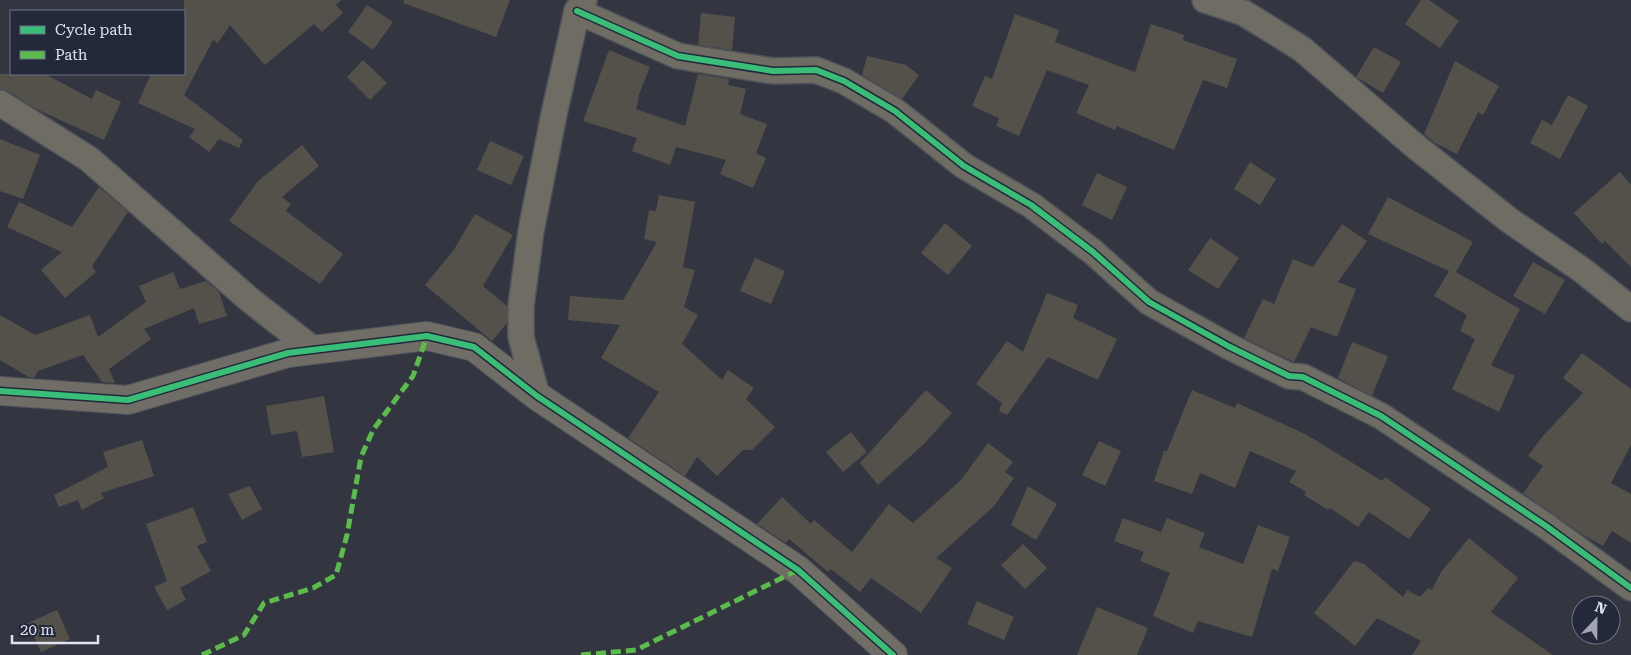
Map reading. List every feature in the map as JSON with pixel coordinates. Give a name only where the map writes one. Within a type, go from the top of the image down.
[{"type":"street","points":[[1205,0],[1237,6],[1244,13],[1302,49],[1423,152],[1509,220],[1582,270],[1631,309]]},
{"type":"street","points":[[537,396],[521,336],[521,306],[531,231],[554,114],[581,6],[678,56],[773,71],[816,70],[844,81],[895,110],[964,166],[1031,206],[1093,252],[1149,302],[1230,347],[1290,376],[1303,377],[1381,416],[1546,526],[1631,588]]},
{"type":"street","points":[[0,103],[89,159],[250,300],[314,350]]},
{"type":"street","points":[[0,392],[128,400],[288,353],[427,336],[474,346],[537,396],[798,570],[893,655]]},
{"type":"building","points":[[184,0],[341,0],[336,5],[343,13],[322,32],[314,24],[265,65],[230,25],[218,43],[213,40],[184,95],[243,140],[239,148],[219,139],[209,152],[189,137],[195,129],[138,103],[151,75],[185,75]]},
{"type":"building","points":[[404,0],[510,0],[496,37],[403,3]]},
{"type":"building","points":[[1421,0],[1429,0],[1459,21],[1440,48],[1405,24]]},
{"type":"building","points":[[367,5],[393,22],[373,50],[348,32]]},
{"type":"building","points":[[701,13],[735,17],[732,50],[698,45]]},
{"type":"building","points":[[1015,14],[1059,30],[1055,42],[1135,72],[1151,24],[1184,35],[1183,40],[1237,59],[1227,88],[1203,80],[1174,150],[1117,126],[1115,130],[1076,113],[1089,85],[1047,70],[1019,136],[996,126],[999,118],[972,106],[985,76],[992,79]]},
{"type":"building","points":[[1374,47],[1401,62],[1383,93],[1356,77]]},
{"type":"building","points":[[609,50],[650,67],[638,97],[636,109],[685,126],[698,74],[729,79],[728,85],[746,89],[740,114],[767,124],[756,153],[766,158],[753,188],[720,174],[726,160],[676,147],[670,165],[632,151],[637,138],[583,121]]},
{"type":"building","points":[[867,56],[906,65],[919,75],[902,99],[862,75]]},
{"type":"building","points":[[363,60],[387,83],[370,100],[347,77]]},
{"type":"building","points":[[1455,61],[1499,86],[1483,115],[1478,112],[1457,154],[1435,143],[1424,134]]},
{"type":"building","points":[[0,74],[47,75],[92,99],[96,90],[121,102],[104,140],[36,109],[8,91],[0,89]]},
{"type":"building","points":[[1568,95],[1588,106],[1560,159],[1530,143],[1542,120],[1552,125]]},
{"type":"building","points":[[0,139],[40,155],[23,199],[0,191]]},
{"type":"building","points":[[490,141],[524,156],[511,185],[477,170]]},
{"type":"building","points":[[302,145],[319,166],[282,197],[291,204],[286,211],[343,254],[320,284],[229,221],[258,181]]},
{"type":"building","points":[[1250,162],[1276,179],[1260,205],[1234,189]]},
{"type":"building","points":[[1620,172],[1631,185],[1631,267],[1605,241],[1602,244],[1574,213]]},
{"type":"building","points":[[1097,173],[1127,187],[1112,220],[1082,205]]},
{"type":"building","points":[[99,187],[128,212],[92,266],[96,272],[65,298],[41,270],[62,252],[7,227],[19,202],[72,227]]},
{"type":"building","points":[[659,195],[695,202],[683,267],[695,270],[684,307],[698,315],[682,344],[722,380],[728,370],[754,388],[746,399],[775,427],[752,450],[743,450],[717,476],[697,457],[685,476],[628,438],[659,392],[601,358],[620,325],[568,320],[570,296],[623,300],[657,242],[644,239],[649,210],[656,211]]},
{"type":"building","points":[[1388,197],[1473,242],[1456,272],[1520,309],[1491,365],[1515,376],[1499,412],[1452,389],[1475,339],[1460,331],[1467,315],[1434,296],[1449,271],[1368,234]]},
{"type":"building","points":[[475,214],[513,235],[483,286],[507,306],[507,323],[492,341],[425,285],[453,251]]},
{"type":"building","points":[[945,223],[972,246],[948,275],[921,253]]},
{"type":"building","points":[[1342,224],[1367,241],[1338,282],[1356,289],[1337,337],[1311,327],[1294,362],[1244,338],[1263,299],[1274,304],[1293,259],[1313,267]]},
{"type":"building","points":[[1210,238],[1239,258],[1218,289],[1188,270]]},
{"type":"building","points":[[755,258],[785,271],[771,304],[740,291]]},
{"type":"building","points":[[1533,262],[1565,280],[1545,314],[1513,296]]},
{"type":"building","points":[[173,272],[180,289],[206,281],[219,292],[227,316],[199,324],[194,308],[144,329],[151,339],[109,369],[115,383],[102,382],[83,355],[38,371],[34,378],[0,360],[0,315],[35,335],[90,315],[98,337],[146,302],[139,286]]},
{"type":"building","points":[[1047,293],[1078,305],[1073,318],[1117,339],[1098,380],[1048,357],[1007,415],[999,411],[1002,403],[976,384],[1007,341],[1023,352]]},
{"type":"building","points":[[1352,342],[1388,356],[1372,396],[1338,378]]},
{"type":"building","points":[[1582,353],[1631,389],[1631,445],[1611,483],[1631,494],[1631,543],[1612,531],[1603,546],[1583,535],[1523,493],[1543,466],[1528,456],[1542,437],[1583,393],[1563,378]]},
{"type":"building","points":[[926,390],[952,413],[924,444],[878,485],[860,463]]},
{"type":"building","points":[[1192,390],[1235,408],[1237,403],[1307,435],[1382,481],[1385,477],[1431,509],[1409,539],[1369,512],[1358,527],[1330,508],[1328,510],[1304,495],[1306,492],[1289,482],[1296,471],[1250,451],[1235,488],[1200,473],[1192,494],[1154,481],[1164,451],[1167,451]]},
{"type":"building","points":[[324,396],[334,452],[302,457],[297,431],[271,435],[266,406]]},
{"type":"building","points":[[851,432],[867,452],[843,472],[826,452]]},
{"type":"building","points":[[142,440],[154,476],[101,493],[104,498],[82,510],[78,500],[59,507],[54,495],[108,467],[103,452]]},
{"type":"building","points":[[1099,441],[1121,451],[1105,486],[1082,475]]},
{"type":"building","points":[[988,443],[1013,462],[1005,472],[1014,478],[994,506],[936,558],[952,568],[921,613],[871,578],[860,592],[831,569],[828,572],[789,539],[786,543],[757,524],[782,497],[811,524],[814,520],[852,552],[889,504],[913,523],[961,480]]},
{"type":"building","points":[[250,486],[262,509],[242,520],[228,494]]},
{"type":"building","points":[[1028,486],[1057,504],[1036,540],[1011,525]]},
{"type":"building","points":[[193,507],[207,542],[197,546],[211,571],[180,588],[186,600],[167,610],[154,587],[167,581],[146,524]]},
{"type":"building","points":[[1123,518],[1161,532],[1167,518],[1205,533],[1199,547],[1243,564],[1258,525],[1290,537],[1278,571],[1272,569],[1252,637],[1198,621],[1193,633],[1153,616],[1170,573],[1140,561],[1144,552],[1114,541]]},
{"type":"building","points":[[1469,538],[1518,578],[1491,612],[1553,655],[1412,655],[1421,641],[1377,618],[1355,646],[1314,613],[1354,561],[1364,564],[1403,597],[1407,590],[1420,597],[1428,588],[1432,590],[1441,572]]},
{"type":"building","points":[[1023,544],[1047,568],[1025,589],[1001,565]]},
{"type":"building","points":[[977,601],[1014,617],[1004,640],[967,624]]},
{"type":"building","points":[[1097,607],[1148,628],[1137,655],[1077,655]]},
{"type":"building","points":[[57,610],[70,639],[41,652],[28,623]]},
{"type":"marked path","points":[[202,655],[244,635],[264,603],[313,588],[336,575],[347,535],[361,457],[373,430],[413,376],[427,336]]},
{"type":"marked path","points":[[581,655],[636,650],[798,570]]},
{"type":"cycle path","points":[[577,11],[678,56],[773,71],[816,70],[844,81],[895,111],[964,166],[1031,205],[1093,252],[1149,302],[1230,347],[1289,376],[1303,377],[1381,416],[1546,526],[1631,588]]},
{"type":"cycle path","points":[[0,391],[128,400],[288,353],[427,336],[474,347],[537,396],[798,570],[893,655]]}]
